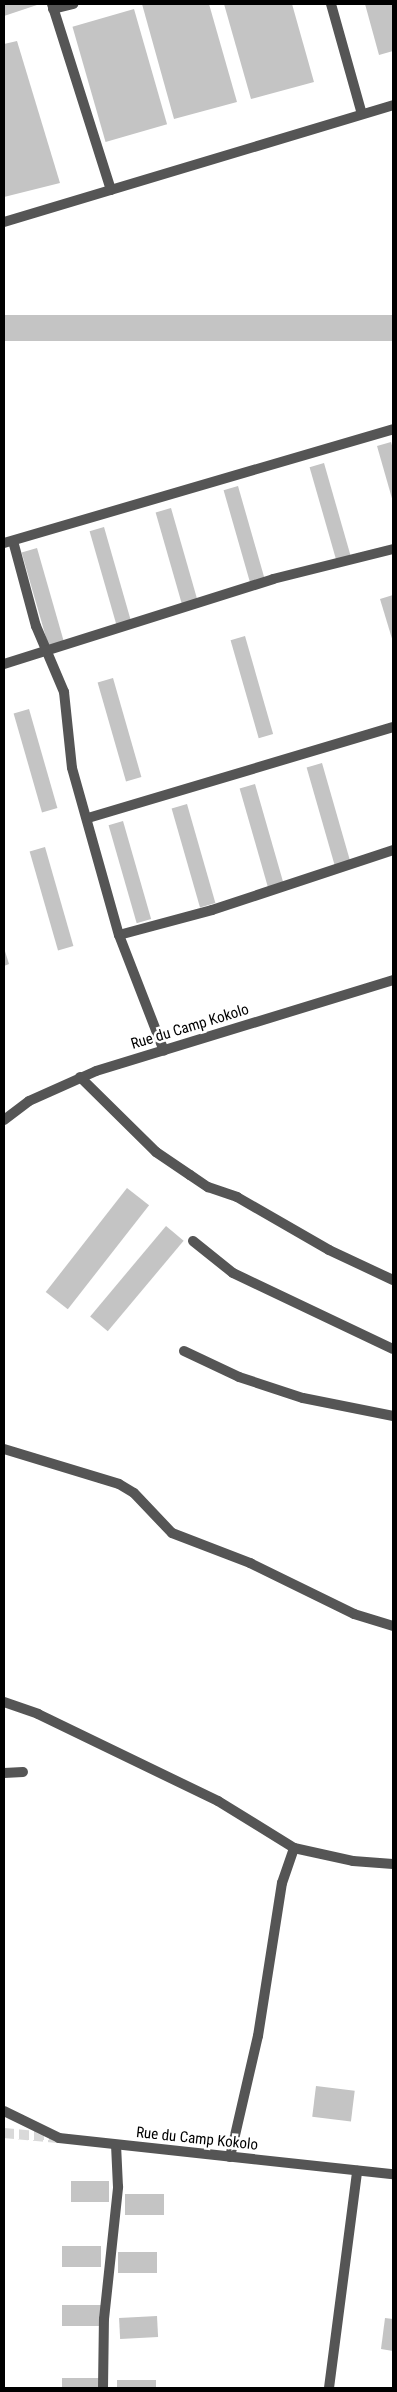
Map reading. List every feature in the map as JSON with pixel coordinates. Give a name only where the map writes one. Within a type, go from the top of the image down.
[{"type":"street","points":[[73,4],[52,7],[110,190]]},
{"type":"street","points":[[331,4],[362,114]]},
{"type":"street","points":[[4,222],[393,105]]},
{"type":"street","points":[[164,1051],[119,935],[88,818],[72,768],[64,692],[50,652],[36,626],[8,542],[393,429]]},
{"type":"street","points":[[4,664],[50,652],[272,579],[393,549]]},
{"type":"street","points":[[88,818],[170,792],[232,778],[393,727]]},
{"type":"street","points":[[119,935],[212,910],[393,850]]},
{"type":"street","name":"Rue du Camp Kokolo","points":[[4,1120],[29,1101],[80,1077],[393,980]]},
{"type":"street","points":[[80,1077],[156,1152],[208,1187],[238,1197],[329,1250],[393,1280]]},
{"type":"street","points":[[193,1241],[234,1273],[393,1348]]},
{"type":"street","points":[[184,1351],[239,1377],[303,1398],[393,1416]]},
{"type":"street","points":[[4,1448],[119,1484],[134,1493],[172,1533],[250,1563],[354,1614],[393,1626]]},
{"type":"street","points":[[4,1702],[38,1714],[218,1801],[294,1848],[353,1861],[393,1864]]},
{"type":"street","points":[[4,1773],[23,1772]]},
{"type":"street","points":[[230,2157],[258,2036],[282,1883],[294,1848]]},
{"type":"street","name":"Rue du Camp Kokolo","points":[[4,2111],[59,2138],[393,2174]]},
{"type":"street","points":[[103,2388],[104,2318],[118,2187],[116,2145]]},
{"type":"street","points":[[329,2388],[357,2171]]},
{"type":"building","points":[[4,4],[40,4],[4,16]]},
{"type":"building","points":[[142,4],[209,4],[237,102],[174,119]]},
{"type":"building","points":[[224,4],[292,4],[314,82],[251,99]]},
{"type":"building","points":[[365,4],[393,4],[393,51],[379,55]]},
{"type":"building","points":[[134,9],[167,124],[106,142],[72,27]]},
{"type":"building","points":[[17,41],[60,183],[4,197],[4,44]]},
{"type":"building","points":[[4,315],[393,315],[393,341],[4,341]]},
{"type":"building","points":[[391,442],[393,449],[393,502],[377,446]]},
{"type":"building","points":[[324,463],[352,562],[338,566],[310,467]]},
{"type":"building","points":[[238,486],[266,585],[252,589],[224,490]]},
{"type":"building","points":[[171,508],[199,607],[184,611],[156,512]]},
{"type":"building","points":[[104,527],[132,625],[118,629],[90,531]]},
{"type":"building","points":[[37,548],[65,647],[50,651],[22,552]]},
{"type":"building","points":[[393,595],[393,642],[380,599]]},
{"type":"building","points":[[245,636],[273,734],[259,738],[231,640]]},
{"type":"building","points":[[113,678],[141,777],[126,781],[98,682]]},
{"type":"building","points":[[29,709],[57,808],[42,812],[14,713]]},
{"type":"building","points":[[322,763],[350,862],[335,866],[307,767]]},
{"type":"building","points":[[255,784],[283,883],[268,887],[240,788]]},
{"type":"building","points":[[187,804],[215,903],[200,907],[172,808]]},
{"type":"building","points":[[123,821],[151,919],[137,923],[109,825]]},
{"type":"building","points":[[45,847],[73,946],[58,950],[30,851]]},
{"type":"building","points":[[4,948],[9,964],[4,966]]},
{"type":"building","points":[[127,1188],[149,1205],[68,1309],[46,1292]]},
{"type":"building","points":[[166,1226],[184,1241],[108,1331],[90,1316]]},
{"type":"building","points":[[316,2086],[355,2091],[351,2122],[312,2117]]},
{"type":"building","points":[[71,2181],[109,2181],[109,2202],[71,2202]]},
{"type":"building","points":[[125,2194],[164,2194],[164,2215],[125,2215]]},
{"type":"building","points":[[62,2246],[101,2246],[101,2267],[62,2267]]},
{"type":"building","points":[[118,2252],[157,2252],[157,2273],[118,2273]]},
{"type":"building","points":[[62,2305],[101,2305],[101,2326],[62,2326]]},
{"type":"building","points":[[157,2316],[158,2337],[120,2339],[119,2318]]},
{"type":"building","points":[[385,2318],[393,2319],[393,2351],[381,2349]]},
{"type":"building","points":[[62,2378],[101,2378],[101,2388],[62,2388]]},
{"type":"building","points":[[117,2380],[156,2380],[156,2388],[117,2388]]},
{"type":"tunnel","points":[[4,2133],[58,2138]]}]
